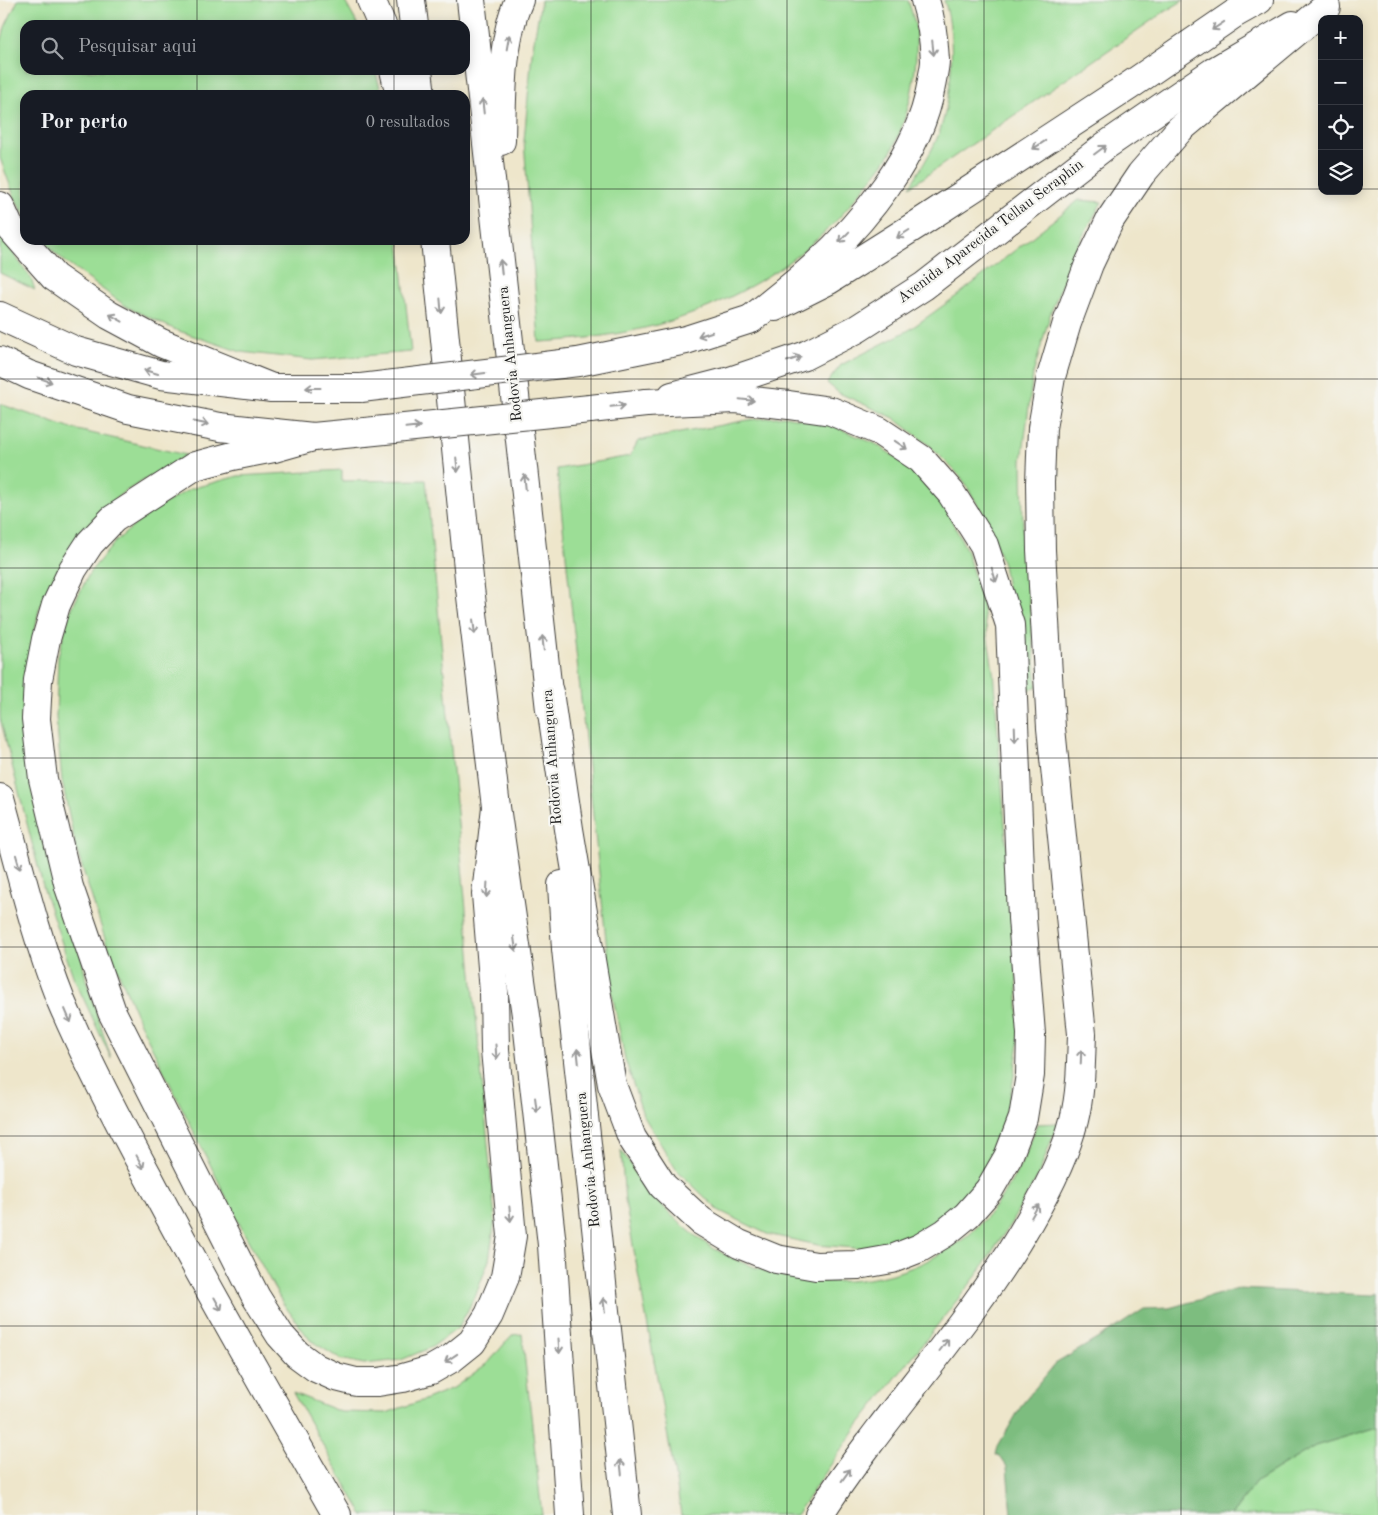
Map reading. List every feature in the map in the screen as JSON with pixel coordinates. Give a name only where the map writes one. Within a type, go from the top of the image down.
[{"type":"main road","points":[[371,0],[380,20]]},
{"type":"main road","points":[[411,0],[413,20]]},
{"type":"main road","name":"Rodovia Anhanguera","points":[[471,0],[549,692],[566,949],[626,1515]]},
{"type":"main road","points":[[497,230],[504,69],[513,13],[519,0]]},
{"type":"main road","points":[[751,319],[813,268],[847,234],[891,180],[912,144],[928,105],[935,61],[930,19],[925,0]]},
{"type":"main road","points":[[0,316],[76,351],[161,375],[272,388],[361,388],[578,362],[686,340],[751,319],[837,275],[1129,86],[1234,14],[1259,0]]},
{"type":"main road","points":[[819,1515],[864,1450],[991,1283],[1046,1193],[1062,1157],[1074,1120],[1080,1079],[1082,1034],[1051,728],[1041,550],[1040,483],[1042,428],[1051,377],[1067,323],[1089,264],[1110,220],[1141,174],[1180,129],[1331,3]]},
{"type":"main road","name":"Avenida Aparecida Tellau Seraphin","points":[[313,437],[646,403],[730,381],[804,356],[857,329],[924,286],[1105,146],[1212,72],[1331,3]]},
{"type":"main road","points":[[395,75],[399,90]]},
{"type":"main road","points":[[419,75],[420,90]]},
{"type":"main road","points":[[0,206],[9,226],[20,238]]},
{"type":"main road","points":[[26,245],[54,276],[109,315],[161,343],[272,388]]},
{"type":"main road","points":[[435,248],[470,588],[496,807],[527,1022],[552,1245],[570,1515]]},
{"type":"main road","points":[[0,361],[29,375],[128,409],[220,427],[313,437]]},
{"type":"main road","points":[[549,692],[569,829],[612,1086],[632,1138],[663,1186],[701,1221],[739,1244],[776,1259],[816,1266],[858,1266],[892,1259],[920,1248],[945,1232],[967,1214],[989,1190],[1008,1157],[1023,1118],[1030,1075],[1031,1034],[1022,918],[1010,626],[984,545],[951,493],[921,459],[879,431],[831,411],[789,405],[736,399],[646,403]]},
{"type":"main road","points":[[313,437],[195,466],[113,519],[90,543],[81,556],[56,604],[46,639],[38,680],[36,719],[44,779],[69,887],[112,1012],[256,1298],[280,1335],[297,1354],[316,1368],[336,1377],[356,1382],[378,1382],[403,1378],[431,1370],[452,1358],[472,1342],[489,1315],[505,1277],[512,1236],[495,1050],[494,992],[486,894],[496,807]]},
{"type":"main road","points":[[0,798],[44,952],[85,1056],[178,1233],[337,1515]]},
{"type":"green space","points":[[18,0],[344,0],[355,20],[20,20],[20,75],[376,75],[381,90],[20,90],[20,207],[0,158],[0,47],[5,27]]},
{"type":"green space","points":[[541,0],[908,0],[915,25],[916,62],[912,92],[904,121],[887,159],[840,217],[819,238],[775,272],[743,291],[709,307],[668,322],[604,336],[539,342],[524,141],[532,53]]},
{"type":"green space","points":[[944,0],[1184,0],[910,187],[935,143],[947,105],[952,50],[951,32]]},
{"type":"green space","points":[[1079,200],[1102,202],[1076,248],[1051,312],[1033,374],[1022,461],[1023,530],[1037,686],[1024,694],[1003,564],[986,518],[961,477],[930,446],[894,418],[839,393],[827,383],[841,365],[909,330],[958,295]]},
{"type":"green space","points":[[0,235],[31,278],[35,290],[0,273]]},
{"type":"green space","points":[[47,245],[400,245],[411,352],[312,360],[241,352],[176,330],[127,307],[69,265]]},
{"type":"green space","points":[[0,404],[69,428],[186,455],[121,494],[92,522],[63,564],[39,609],[28,669],[86,980],[111,1058],[73,976],[44,890],[0,718]]},
{"type":"green space","points":[[784,416],[828,424],[876,444],[920,474],[945,507],[966,549],[982,602],[993,670],[1018,992],[1019,1043],[1012,1088],[999,1138],[976,1184],[945,1216],[908,1237],[866,1249],[818,1245],[767,1234],[718,1210],[676,1169],[643,1115],[625,1059],[611,988],[557,469],[630,456],[638,441],[748,420]]},
{"type":"green space","points":[[342,470],[342,481],[426,480],[495,1220],[489,1260],[475,1297],[458,1328],[432,1347],[401,1360],[364,1364],[340,1359],[310,1340],[282,1302],[243,1231],[140,1023],[107,945],[76,848],[62,781],[56,717],[58,656],[70,612],[90,572],[116,541],[150,512],[190,489],[238,476]]},
{"type":"green space","points":[[1058,1123],[1038,1176],[1011,1223],[977,1275],[857,1427],[796,1515],[681,1515],[625,1201],[621,1150],[654,1197],[687,1229],[708,1245],[736,1260],[765,1271],[796,1278],[827,1281],[858,1280],[889,1275],[918,1265],[965,1238],[985,1218],[1010,1184],[1025,1156],[1037,1124]]},
{"type":"green space","points":[[1238,1289],[1374,1295],[1378,1293],[1378,1427],[1315,1446],[1256,1482],[1231,1515],[1011,1515],[1007,1467],[999,1455],[996,1455],[998,1446],[1023,1403],[1055,1364],[1144,1309],[1169,1308]]},
{"type":"green space","points":[[522,1334],[542,1515],[363,1515],[293,1393],[341,1412],[386,1413],[455,1387],[489,1362],[512,1335]]},
{"type":"green space","points":[[1378,1427],[1378,1515],[1231,1515],[1256,1482],[1315,1446]]}]
